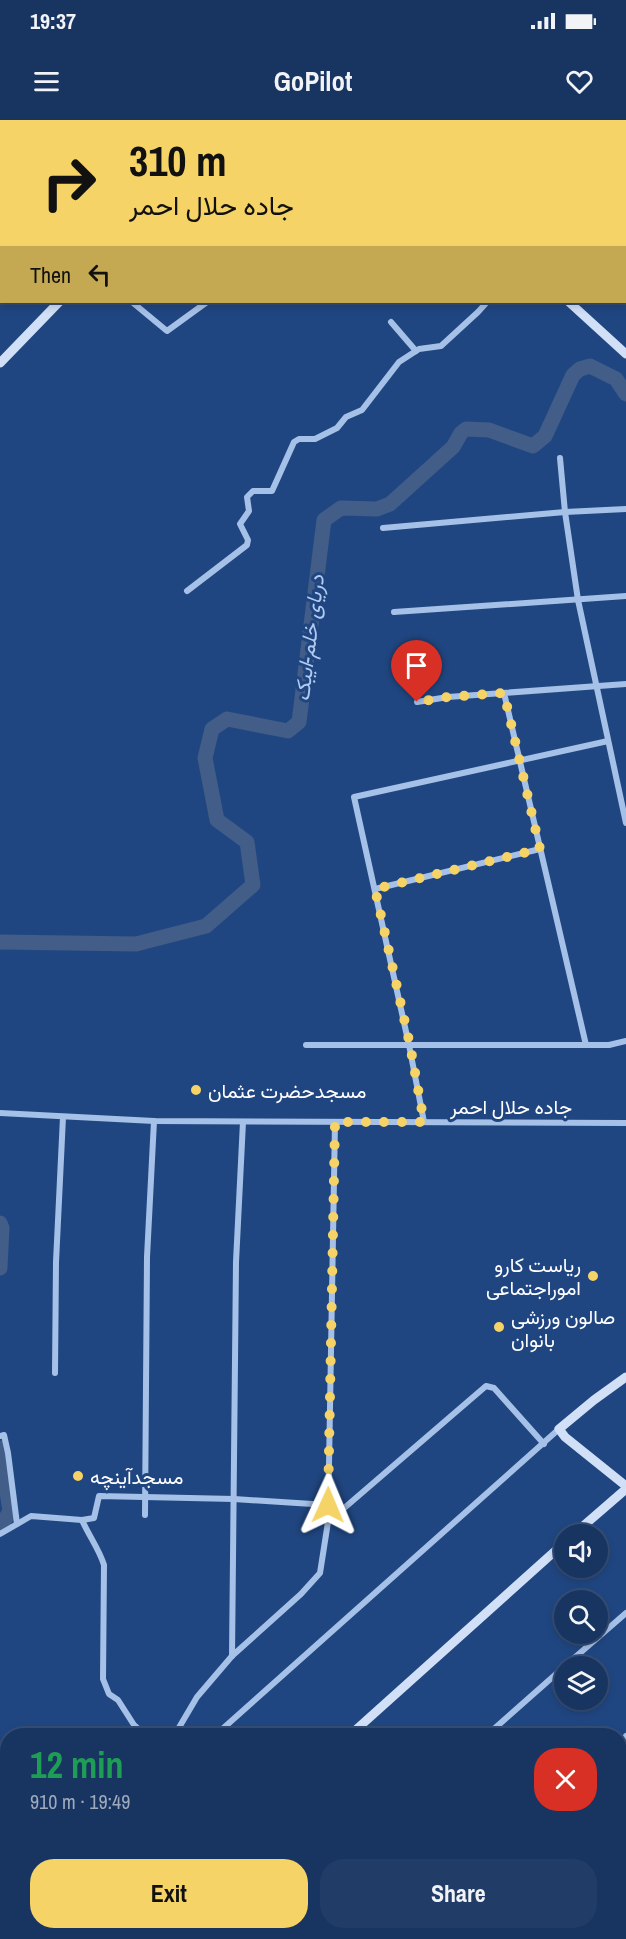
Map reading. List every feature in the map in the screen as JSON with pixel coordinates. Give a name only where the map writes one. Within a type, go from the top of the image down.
[{"type":"street","points":[[0,363],[58,303]]},
{"type":"street","points":[[133,303],[167,331],[206,303]]},
{"type":"street","points":[[188,591],[247,545],[248,540],[240,524],[249,511],[247,497],[253,492],[272,491],[294,442],[298,439],[315,439],[337,428],[346,417],[362,410],[399,362],[416,351],[441,346],[485,303]]},
{"type":"street","points":[[570,303],[626,354]]},
{"type":"street","points":[[391,322],[416,351]]},
{"type":"street","points":[[560,458],[565,512],[578,600],[626,823]]},
{"type":"street","points":[[383,528],[626,509]]},
{"type":"street","points":[[394,612],[626,597]]},
{"type":"street","points":[[417,702],[448,697],[626,684]]},
{"type":"street","points":[[504,693],[586,1045]]},
{"type":"street","points":[[424,1122],[410,1045],[354,797],[608,741]]},
{"type":"street","points":[[375,889],[540,849]]},
{"type":"street","points":[[306,1045],[609,1045],[626,1041]]},
{"type":"street","name":"جاده حلال احمر","points":[[0,1113],[154,1121],[626,1123]]},
{"type":"street","points":[[55,1372],[56,1262],[63,1116]]},
{"type":"street","points":[[145,1515],[147,1257],[154,1121]]},
{"type":"street","points":[[232,1656],[237,1262],[243,1122]]},
{"type":"street","points":[[179,1728],[197,1697],[232,1656],[301,1594],[320,1573],[328,1522],[335,1122]]},
{"type":"street","points":[[224,1728],[560,1429],[626,1377]]},
{"type":"street","points":[[328,1522],[486,1386],[494,1388],[544,1444]]},
{"type":"street","points":[[560,1429],[565,1437],[626,1488],[585,1524]]},
{"type":"street","points":[[2,1435],[8,1453],[17,1524]]},
{"type":"street","points":[[0,1534],[31,1516],[82,1520],[94,1518],[99,1496],[234,1499],[328,1505]]},
{"type":"street","points":[[82,1520],[90,1539],[99,1550],[104,1565],[103,1680],[109,1694],[118,1700],[137,1728]]},
{"type":"street","points":[[358,1728],[554,1553]]},
{"type":"street","points":[[577,1656],[626,1613]]},
{"type":"street","points":[[495,1728],[554,1676]]},
{"type":"waterway","name":"دریای خلم-ایبک","points":[[0,942],[136,944],[206,926],[253,885],[247,842],[217,820],[205,758],[212,729],[227,719],[288,731],[299,722],[324,520],[341,508],[377,509],[390,504],[453,447],[466,429],[489,430],[533,446],[545,436],[573,375],[580,369],[590,366],[616,379],[626,394]]},
{"type":"waterway","name":"دریای خلم-ایبک","points":[[0,1223],[2,1228],[0,1268]]},
{"type":"waterway","name":"دریای خلم-ایبک","points":[[0,1448],[10,1511],[0,1528]]},
{"type":"place","name":"مسجدحضرت عثمان","points":[[196,1090]]},
{"type":"place","name":"ریاست کارو اموراجتماعی","points":[[593,1276]]},
{"type":"place","name":"صالون ورزشی بانوان","points":[[499,1327]]},
{"type":"place","name":"مسجدآینچه","points":[[78,1476]]},
{"type":"route","points":[[328,1505],[335,1122],[424,1122],[410,1045],[375,889],[540,849],[504,693],[417,702]]}]
